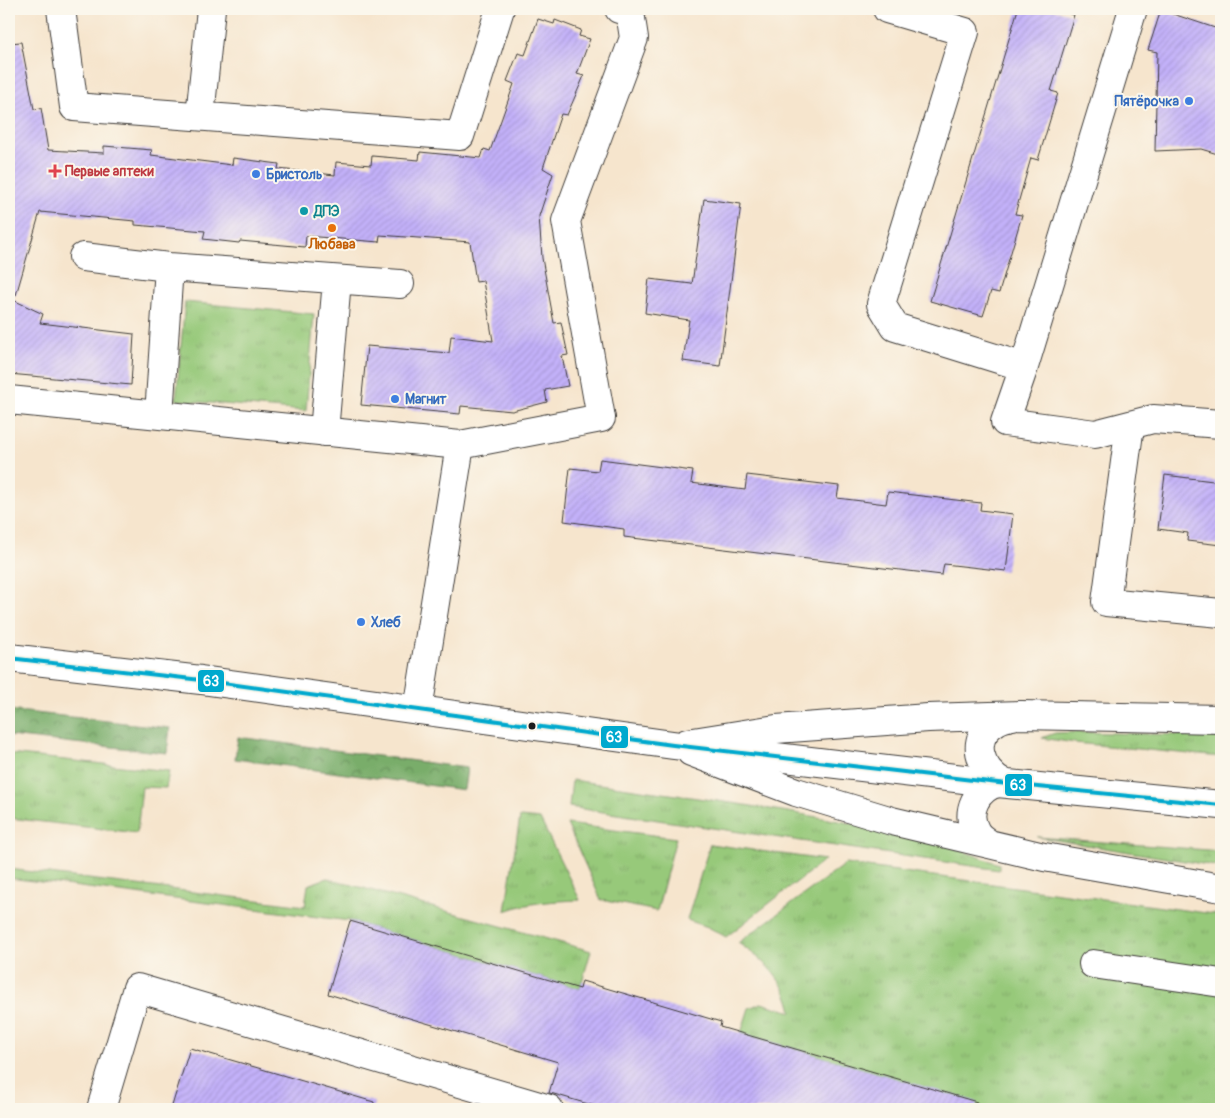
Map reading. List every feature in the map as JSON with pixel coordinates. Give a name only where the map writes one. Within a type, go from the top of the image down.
[{"type":"main road","points":[[60,9],[74,107],[460,136],[500,9]]},
{"type":"main road","points":[[200,116],[211,9]]},
{"type":"main road","points":[[886,9],[965,32],[881,304],[895,327],[1024,367]]},
{"type":"main road","points":[[1133,9],[1024,367],[1005,422],[1095,434],[1153,419],[1221,424]]},
{"type":"main road","points":[[9,400],[460,445],[601,418],[566,221],[634,38],[626,10]]},
{"type":"main road","points":[[83,257],[169,267],[400,284]]},
{"type":"main road","points":[[159,415],[169,267]]},
{"type":"main road","points":[[324,432],[336,280]]},
{"type":"main road","points":[[1130,425],[1106,602],[1221,613]]},
{"type":"main road","points":[[418,710],[460,445]]},
{"type":"main road","points":[[9,658],[201,680],[673,745],[1001,783],[1221,805]]},
{"type":"main road","points":[[673,745],[776,729],[928,718],[1012,716],[1221,719]]},
{"type":"main road","points":[[1001,783],[986,768],[981,758],[980,746],[989,726],[998,720],[1012,716]]},
{"type":"main road","points":[[673,745],[806,794],[892,821],[1044,857],[1221,888]]},
{"type":"main road","points":[[988,843],[977,834],[972,823],[971,812],[974,801],[981,792],[990,785],[1001,783]]},
{"type":"main road","points":[[1093,964],[1221,983]]},
{"type":"main road","points":[[101,1109],[137,988],[549,1109]]},
{"type":"green space","points":[[185,302],[314,314],[306,411],[176,400]]},
{"type":"green space","points":[[9,710],[170,728],[167,753],[9,736]]},
{"type":"green space","points":[[1055,733],[1221,736],[1221,757],[1042,738]]},
{"type":"green space","points":[[238,737],[467,768],[464,790],[235,759]]},
{"type":"green space","points":[[9,754],[169,771],[166,788],[142,787],[137,833],[9,818]]},
{"type":"green space","points":[[572,780],[754,806],[890,831],[935,842],[999,864],[999,870],[569,807]]},
{"type":"green space","points":[[520,817],[540,819],[580,900],[533,904],[505,911]]},
{"type":"green space","points":[[567,824],[676,838],[657,911],[601,900]]},
{"type":"green space","points":[[1037,837],[1221,851],[1221,867]]},
{"type":"green space","points":[[710,844],[825,860],[726,937],[708,927],[687,920]]},
{"type":"green space","points":[[845,864],[1221,915],[1221,1109],[958,1109],[961,1098],[741,1033],[749,1008],[761,1003],[792,1012],[785,991],[772,972],[756,956],[738,943]]},
{"type":"green space","points":[[9,869],[305,906],[308,885],[327,878],[591,951],[580,989],[350,921],[9,878]]},
{"type":"building","points":[[1018,9],[1052,9],[1074,15],[1051,91],[1058,93],[1038,160],[1031,158],[1015,214],[1022,215],[999,293],[991,291],[983,316],[930,301]]},
{"type":"building","name":"Пятёрочка","points":[[1161,10],[1221,30],[1221,155],[1201,149],[1155,151],[1157,52],[1148,50]]},
{"type":"building","name":"ДПЭ","points":[[538,19],[554,24],[555,20],[581,30],[579,36],[590,39],[577,74],[584,76],[567,115],[561,114],[543,168],[553,174],[539,216],[542,258],[554,323],[561,322],[568,355],[562,356],[568,386],[545,390],[547,402],[512,411],[461,406],[460,414],[361,405],[367,346],[449,353],[451,336],[493,341],[483,281],[476,282],[470,242],[380,235],[379,242],[306,236],[305,247],[240,241],[239,243],[203,239],[205,231],[135,225],[135,221],[40,212],[16,295],[9,294],[9,43],[21,42],[34,109],[41,108],[48,150],[104,153],[104,146],[152,150],[151,155],[232,165],[233,158],[279,164],[278,169],[335,175],[336,162],[371,165],[372,156],[419,160],[420,152],[481,158],[484,149],[490,151],[514,84],[507,81],[518,53],[525,55]]},
{"type":"building","points":[[704,199],[741,204],[720,366],[683,361],[689,320],[645,313],[649,279],[692,284]]},
{"type":"building","points":[[9,298],[43,314],[40,323],[134,334],[131,385],[9,374]]},
{"type":"building","points":[[600,459],[693,471],[691,483],[745,490],[747,475],[839,486],[837,498],[886,504],[888,492],[981,503],[980,510],[1013,514],[1006,571],[944,564],[942,575],[624,537],[624,529],[564,521],[570,468],[598,471]]},
{"type":"building","points":[[1165,475],[1221,482],[1221,545],[1187,541],[1188,533],[1158,529]]},
{"type":"building","points":[[350,921],[580,989],[582,981],[721,1022],[720,1027],[977,1102],[976,1109],[605,1109],[549,1093],[558,1062],[328,994]]},
{"type":"building","points":[[190,1048],[374,1102],[373,1109],[171,1109]]},
{"type":"transit line","name":"63","points":[[9,658],[201,680],[673,745],[998,783],[1221,805]]},
{"type":"place","name":"Пятёрочка","points":[[1189,101]]},
{"type":"place","name":"Первые аптеки","points":[[55,171]]},
{"type":"place","name":"Бристоль","points":[[256,174]]},
{"type":"place","name":"ДПЭ","points":[[304,211]]},
{"type":"place","name":"Любава","points":[[332,228]]},
{"type":"place","name":"Магнит","points":[[395,399]]},
{"type":"place","name":"Хлеб","points":[[361,622]]}]
